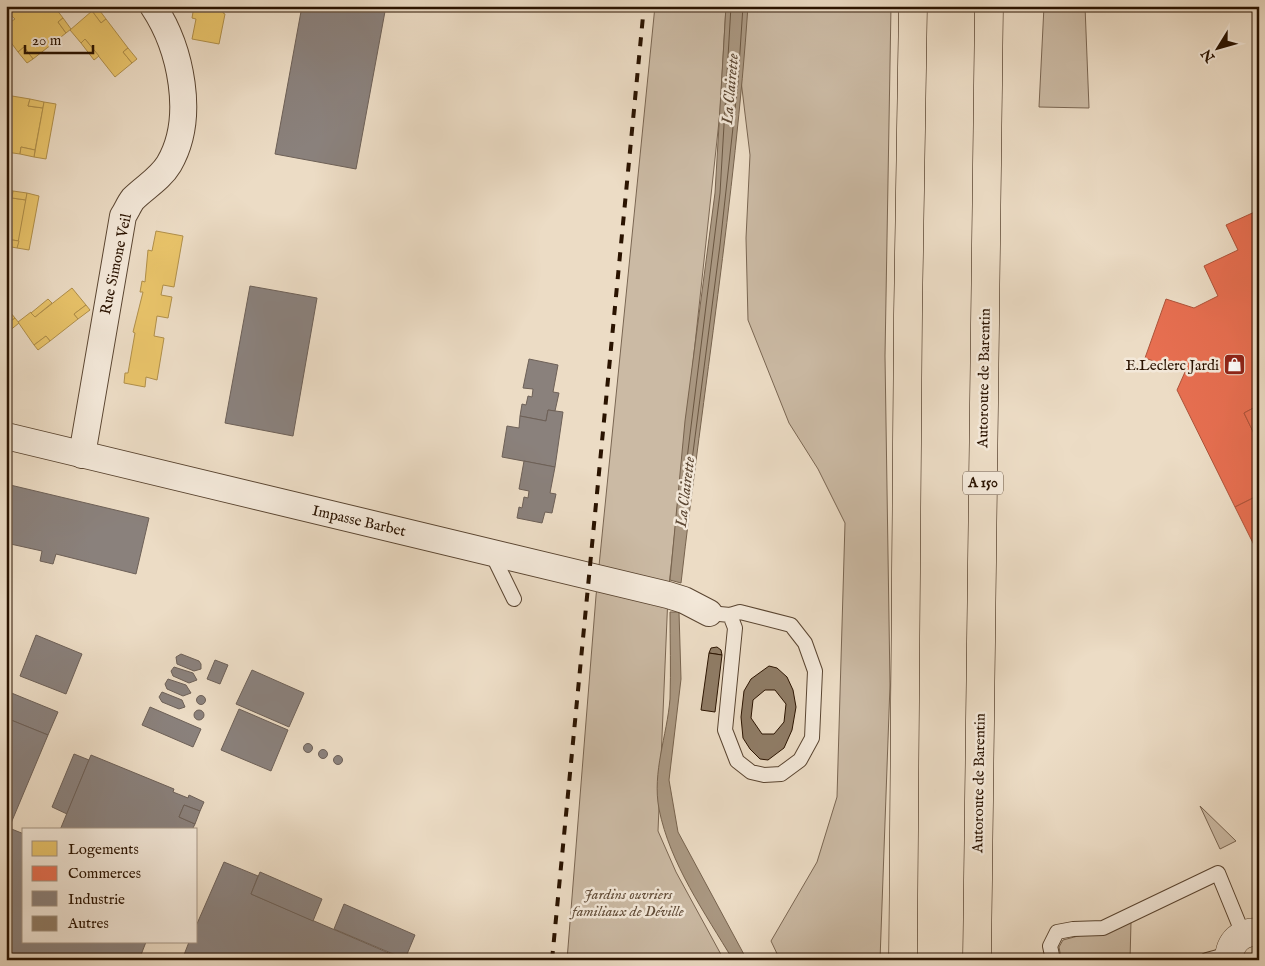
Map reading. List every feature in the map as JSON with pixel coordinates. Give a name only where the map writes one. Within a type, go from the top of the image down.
[{"type":"highway","points":[[903,960],[907,334],[913,6]]},
{"type":"highway","name":"Autoroute de Barentin","points":[[976,960],[989,6]]},
{"type":"street","name":"Rue Simone Veil","points":[[82,455],[124,216],[133,200],[154,182],[168,164],[176,146],[182,115],[177,54],[153,6]]},
{"type":"street","name":"Impasse Barbet","points":[[6,436],[676,597],[719,614]]},
{"type":"lane","points":[[491,552],[514,599]]},
{"type":"lane","points":[[740,612],[791,625],[805,643],[815,671],[812,738],[800,760],[781,774],[764,775],[752,772],[737,761],[725,730],[735,628],[719,614],[740,612]]},
{"type":"lane","points":[[1054,960],[1050,946],[1057,932],[1073,929],[1103,928],[1218,873],[1233,948]]},
{"type":"green space","name":"Jardins ouvriers familiaux de Déville","points":[[655,6],[726,6],[720,112],[668,595],[658,831],[676,872],[724,960],[567,960],[596,596]]},
{"type":"green space","points":[[732,6],[891,6],[885,356],[890,685],[880,960],[780,960],[771,941],[817,862],[837,797],[845,523],[818,469],[789,423],[748,320],[746,238],[750,155]]},
{"type":"green space","points":[[1044,6],[1085,6],[1089,108],[1039,107]]},
{"type":"green space","points":[[1200,806],[1236,841],[1220,849]]},
{"type":"green space","points":[[1131,922],[1130,960],[1063,960],[1061,958],[1059,947],[1063,940]]},
{"type":"water","name":"La Clairette","points":[[726,6],[748,6],[727,222],[681,583],[670,580],[685,421],[715,193]]},
{"type":"water","points":[[670,612],[679,612],[681,679],[669,780],[678,832],[747,960],[733,960],[700,906],[671,849],[659,809],[657,781],[670,699]]},
{"type":"building: Logements","points":[[6,6],[54,6],[63,18],[58,22],[66,33],[33,59],[24,47],[18,52],[7,37],[6,25],[15,19],[6,11]]},
{"type":"building: Logements","points":[[194,6],[224,6],[223,13],[225,14],[219,44],[192,39],[196,19],[192,18]]},
{"type":"building: Logements","points":[[97,7],[106,19],[101,23],[92,11]]},
{"type":"building: Logements","points":[[92,11],[101,23],[106,19],[128,48],[123,52],[132,63],[115,77],[85,39],[81,43],[70,30]]},
{"type":"building: Logements","points":[[63,18],[71,29],[66,33],[58,22]]},
{"type":"building: Logements","points":[[85,39],[99,56],[94,60],[81,43]]},
{"type":"building: Logements","points":[[24,47],[33,59],[27,63],[18,52]]},
{"type":"building: Logements","points":[[128,48],[137,59],[132,63],[123,52]]},
{"type":"building: Logements","points":[[6,95],[30,99],[28,106],[43,108],[35,150],[21,147],[20,154],[6,152]]},
{"type":"building: Logements","points":[[30,99],[44,102],[43,108],[28,106]]},
{"type":"building: Logements","points":[[44,102],[56,104],[46,159],[34,157]]},
{"type":"building: Logements","points":[[21,147],[35,150],[34,157],[20,154]]},
{"type":"building: Logements","points":[[6,189],[13,191],[12,198],[26,200],[19,241],[6,239]]},
{"type":"building: Logements","points":[[13,191],[27,193],[26,200],[12,198]]},
{"type":"building: Logements","points":[[27,193],[39,196],[29,250],[17,248]]},
{"type":"building: Logements","points":[[156,231],[183,236],[174,287],[163,285],[161,295],[172,297],[168,318],[157,316],[154,336],[164,338],[157,380],[146,377],[145,387],[124,383],[125,373],[128,373],[135,333],[133,332],[143,292],[140,292],[142,281],[145,282],[148,250],[152,251]]},
{"type":"building: Logements","points":[[6,239],[19,241],[17,248],[6,246]]},
{"type":"building: Logements","points":[[72,288],[86,305],[74,314],[78,319],[50,341],[46,336],[34,345],[18,322],[31,312],[35,317]]},
{"type":"building: Logements","points":[[48,299],[52,303],[35,317],[31,313]]},
{"type":"building: Logements","points":[[86,305],[90,310],[78,319],[74,314]]},
{"type":"building: Logements","points":[[6,307],[15,318],[6,325]]},
{"type":"building: Logements","points":[[15,318],[19,323],[8,332],[6,325]]},
{"type":"building: Logements","points":[[46,336],[50,341],[38,350],[34,345]]},
{"type":"building: Commerces","points":[[1259,210],[1259,405],[1244,413],[1259,444],[1259,495],[1235,507],[1177,390],[1185,372],[1145,358],[1166,299],[1194,308],[1218,296],[1204,266],[1238,250],[1226,225]]},
{"type":"building: Commerces","points":[[1259,405],[1259,444],[1244,413]]},
{"type":"building: Commerces","points":[[1259,495],[1259,555],[1235,507]]},
{"type":"building: Industrie","points":[[302,6],[386,6],[356,169],[275,154]]},
{"type":"building: Industrie","points":[[250,286],[317,298],[293,436],[225,423]]},
{"type":"building: Industrie","points":[[529,359],[558,365],[553,392],[559,393],[555,411],[548,410],[546,421],[520,416],[522,404],[526,405],[528,396],[532,397],[533,389],[523,388]]},
{"type":"building: Industrie","points":[[548,410],[563,412],[555,467],[502,457],[507,426],[519,428],[520,416],[546,421]]},
{"type":"building: Industrie","points":[[524,461],[555,467],[550,493],[556,494],[552,513],[545,512],[542,523],[517,518],[519,507],[522,508],[524,497],[528,498],[529,491],[519,489]]},
{"type":"building: Industrie","points":[[6,484],[149,518],[136,574],[56,554],[53,564],[40,561],[42,551],[6,543]]},
{"type":"building: Industrie","points":[[36,635],[82,654],[66,694],[20,676]]},
{"type":"building: Industrie","points":[[181,654],[199,661],[201,669],[194,671],[177,664],[176,657]]},
{"type":"building: Industrie","points":[[215,660],[228,665],[220,684],[207,679]]},
{"type":"building: Industrie","points":[[174,667],[193,673],[197,680],[189,683],[173,676],[171,671]]},
{"type":"building: Industrie","points":[[252,670],[304,693],[289,727],[236,704]]},
{"type":"building: Industrie","points":[[168,679],[186,685],[191,693],[183,696],[167,689],[165,684]]},
{"type":"building: Industrie","points":[[9,692],[58,712],[48,735],[6,718],[6,699]]},
{"type":"building: Industrie","points":[[162,692],[182,700],[185,707],[179,709],[162,702],[159,697]]},
{"type":"building: Industrie","points":[[201,695],[206,700],[201,705],[196,700]]},
{"type":"building: Industrie","points":[[150,707],[201,729],[193,747],[142,725]]},
{"type":"building: Industrie","points":[[239,709],[288,730],[271,771],[221,750]]},
{"type":"building: Industrie","points":[[197,710],[201,710],[204,715],[203,719],[197,720],[194,717],[194,713]]},
{"type":"building: Industrie","points":[[6,718],[48,735],[9,828],[22,833],[22,944],[145,944],[139,960],[6,960]]},
{"type":"building: Industrie","points":[[308,743],[313,748],[308,753],[303,748]]},
{"type":"building: Industrie","points":[[323,749],[328,754],[323,759],[318,754]]},
{"type":"building: Industrie","points":[[74,754],[89,760],[67,814],[52,807]]},
{"type":"building: Industrie","points":[[91,755],[174,789],[173,792],[188,798],[189,795],[204,802],[200,811],[184,805],[179,817],[195,824],[193,828],[61,828]]},
{"type":"building: Industrie","points":[[338,755],[343,760],[338,765],[333,760]]},
{"type":"building: Industrie","points":[[184,805],[200,811],[195,824],[179,817]]},
{"type":"building: Industrie","points":[[224,862],[258,876],[251,894],[405,960],[182,960],[188,944],[198,944],[198,921]]},
{"type":"building: Industrie","points":[[260,872],[322,899],[313,921],[251,894]]},
{"type":"building: Industrie","points":[[344,904],[415,935],[405,959],[334,929]]},
{"type":"building: Autres","points":[[717,647],[721,650],[722,655],[709,653],[711,648]]},
{"type":"building: Autres","points":[[709,653],[722,655],[715,712],[701,710]]},
{"type":"building: Autres","points":[[769,666],[777,668],[787,677],[793,690],[796,707],[792,730],[784,748],[768,760],[760,759],[743,738],[741,717],[744,691],[751,679]],"holes":[[[765,690],[775,690],[786,704],[784,722],[774,734],[762,734],[751,718],[753,700]]]},
{"type":"railway","points":[[552,960],[644,6]]},
{"type":"place","name":"E.Leclerc Jardi","points":[[1235,365]]}]
